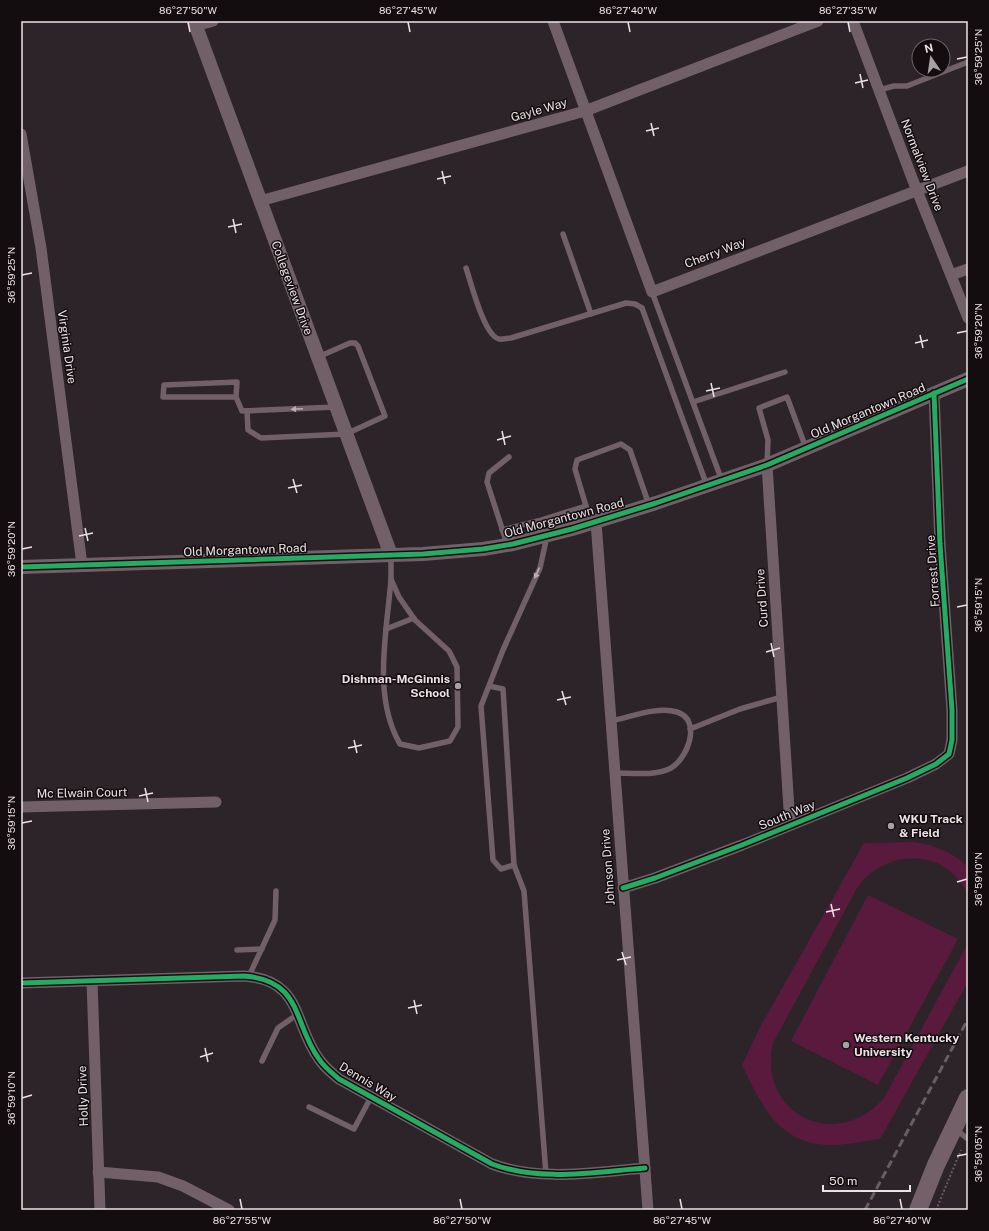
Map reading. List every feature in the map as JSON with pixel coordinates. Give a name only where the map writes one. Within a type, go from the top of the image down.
[{"type":"main road","points":[[918,1210],[963,1134],[968,1098]]},
{"type":"street","points":[[195,23],[213,21]]},
{"type":"street","points":[[553,21],[652,292]]},
{"type":"street","name":"Gayle Way","points":[[260,201],[585,111],[818,21]]},
{"type":"street","name":"Normalview Drive","points":[[853,21],[917,190],[968,318]]},
{"type":"street","name":"Collegeview Drive","points":[[195,23],[391,555]]},
{"type":"street","name":"Virginia Drive","points":[[21,134],[41,248],[82,565]]},
{"type":"street","name":"Cherry Way","points":[[652,292],[968,171]]},
{"type":"street","points":[[951,275],[968,269]]},
{"type":"street","name":"Old Morgantown Road","points":[[21,567],[391,555],[453,552],[507,544],[545,536],[594,522],[722,481],[766,465],[968,379]]},
{"type":"street","name":"Forrest Drive","points":[[934,393],[940,544],[950,681],[951,748]]},
{"type":"street","name":"Curd Drive","points":[[766,465],[790,825]]},
{"type":"street","name":"Johnson Drive","points":[[594,522],[611,721],[648,1210]]},
{"type":"street","name":"South Way","points":[[623,888],[655,878],[918,773],[944,759],[949,754],[951,748]]},
{"type":"street","name":"Mc Elwain Court","points":[[21,807],[216,802]]},
{"type":"street","name":"Dennis Way","points":[[21,983],[249,976],[269,981],[280,988],[289,997],[299,1014],[312,1047],[327,1069],[339,1079],[492,1164],[518,1172],[546,1174],[645,1168]]},
{"type":"street","name":"Holly Drive","points":[[92,981],[100,1210]]},
{"type":"street","points":[[98,1172],[158,1178],[183,1186],[229,1210]]},
{"type":"lane","points":[[879,90],[886,87],[907,86],[968,62]]},
{"type":"lane","points":[[563,234],[591,314]]},
{"type":"lane","points":[[466,268],[486,326],[492,336],[498,340],[511,338],[626,303],[636,304],[642,308],[707,486]]},
{"type":"lane","points":[[652,292],[722,481]]},
{"type":"lane","points":[[247,411],[248,430],[261,438],[346,434],[386,416],[358,346],[355,343],[350,343],[318,357]]},
{"type":"lane","points":[[693,402],[786,372]]},
{"type":"lane","points":[[236,396],[164,397],[164,385],[237,382],[236,396],[242,411],[336,407]]},
{"type":"lane","points":[[766,465],[768,440],[759,408],[787,397],[806,448]]},
{"type":"lane","points":[[594,522],[586,506],[575,469],[577,460],[621,444],[630,450],[649,505]]},
{"type":"lane","points":[[507,544],[487,482],[489,472],[509,457]]},
{"type":"lane","points":[[502,530],[538,521],[586,506]]},
{"type":"lane","points":[[514,865],[501,869],[493,860],[481,706],[503,650],[540,568],[545,536],[538,521]]},
{"type":"lane","points":[[391,555],[391,579],[383,678],[392,730],[400,744],[419,748],[450,740],[458,727],[457,667],[449,651],[414,618],[399,597],[391,579]]},
{"type":"lane","points":[[386,628],[414,618]]},
{"type":"lane","points":[[489,686],[502,689],[514,865],[524,891],[546,1174]]},
{"type":"lane","points":[[690,729],[740,710],[782,697]]},
{"type":"lane","points":[[611,721],[667,710],[679,713],[686,718],[690,729],[690,741],[685,753],[678,763],[671,769],[660,772],[615,773]]},
{"type":"lane","points":[[249,976],[275,920],[276,891]]},
{"type":"lane","points":[[237,950],[262,948]]},
{"type":"lane","points":[[262,1061],[278,1028],[299,1014]]},
{"type":"lane","points":[[309,1107],[354,1129],[371,1097]]},
{"type":"path","points":[[936,1210],[963,1134]]},
{"type":"shaded area","points":[[914,842],[943,850],[967,866],[968,895],[958,879],[945,868],[930,861],[914,858],[898,860],[882,866],[868,876],[856,890],[773,1043],[771,1068],[777,1089],[788,1106],[804,1118],[824,1123],[844,1123],[865,1114],[884,1098],[968,943],[968,982],[880,1139],[832,1145],[808,1142],[794,1136],[782,1128],[772,1118],[756,1093],[742,1065],[759,1029],[864,843]]},
{"type":"shaded area","points":[[868,895],[958,939],[878,1085],[791,1041]]},
{"type":"railway","points":[[865,1210],[968,1019]]},
{"type":"cycle path","points":[[21,567],[423,554],[483,549],[513,544],[572,529],[656,503],[767,465],[968,379]]},
{"type":"cycle path","points":[[623,888],[655,878],[742,845],[907,778],[936,764],[949,754],[952,740],[952,710],[940,544],[934,393]]},
{"type":"cycle path","points":[[21,983],[244,976],[263,979],[277,986],[287,995],[294,1006],[311,1046],[319,1059],[339,1079],[492,1164],[510,1170],[548,1174],[587,1173],[645,1168]]},
{"type":"place","name":"Dishman-McGinnis School","points":[[458,686]]},
{"type":"place","name":"WKU Track & Field","points":[[891,826]]},
{"type":"place","name":"Western Kentucky University","points":[[846,1045]]}]
